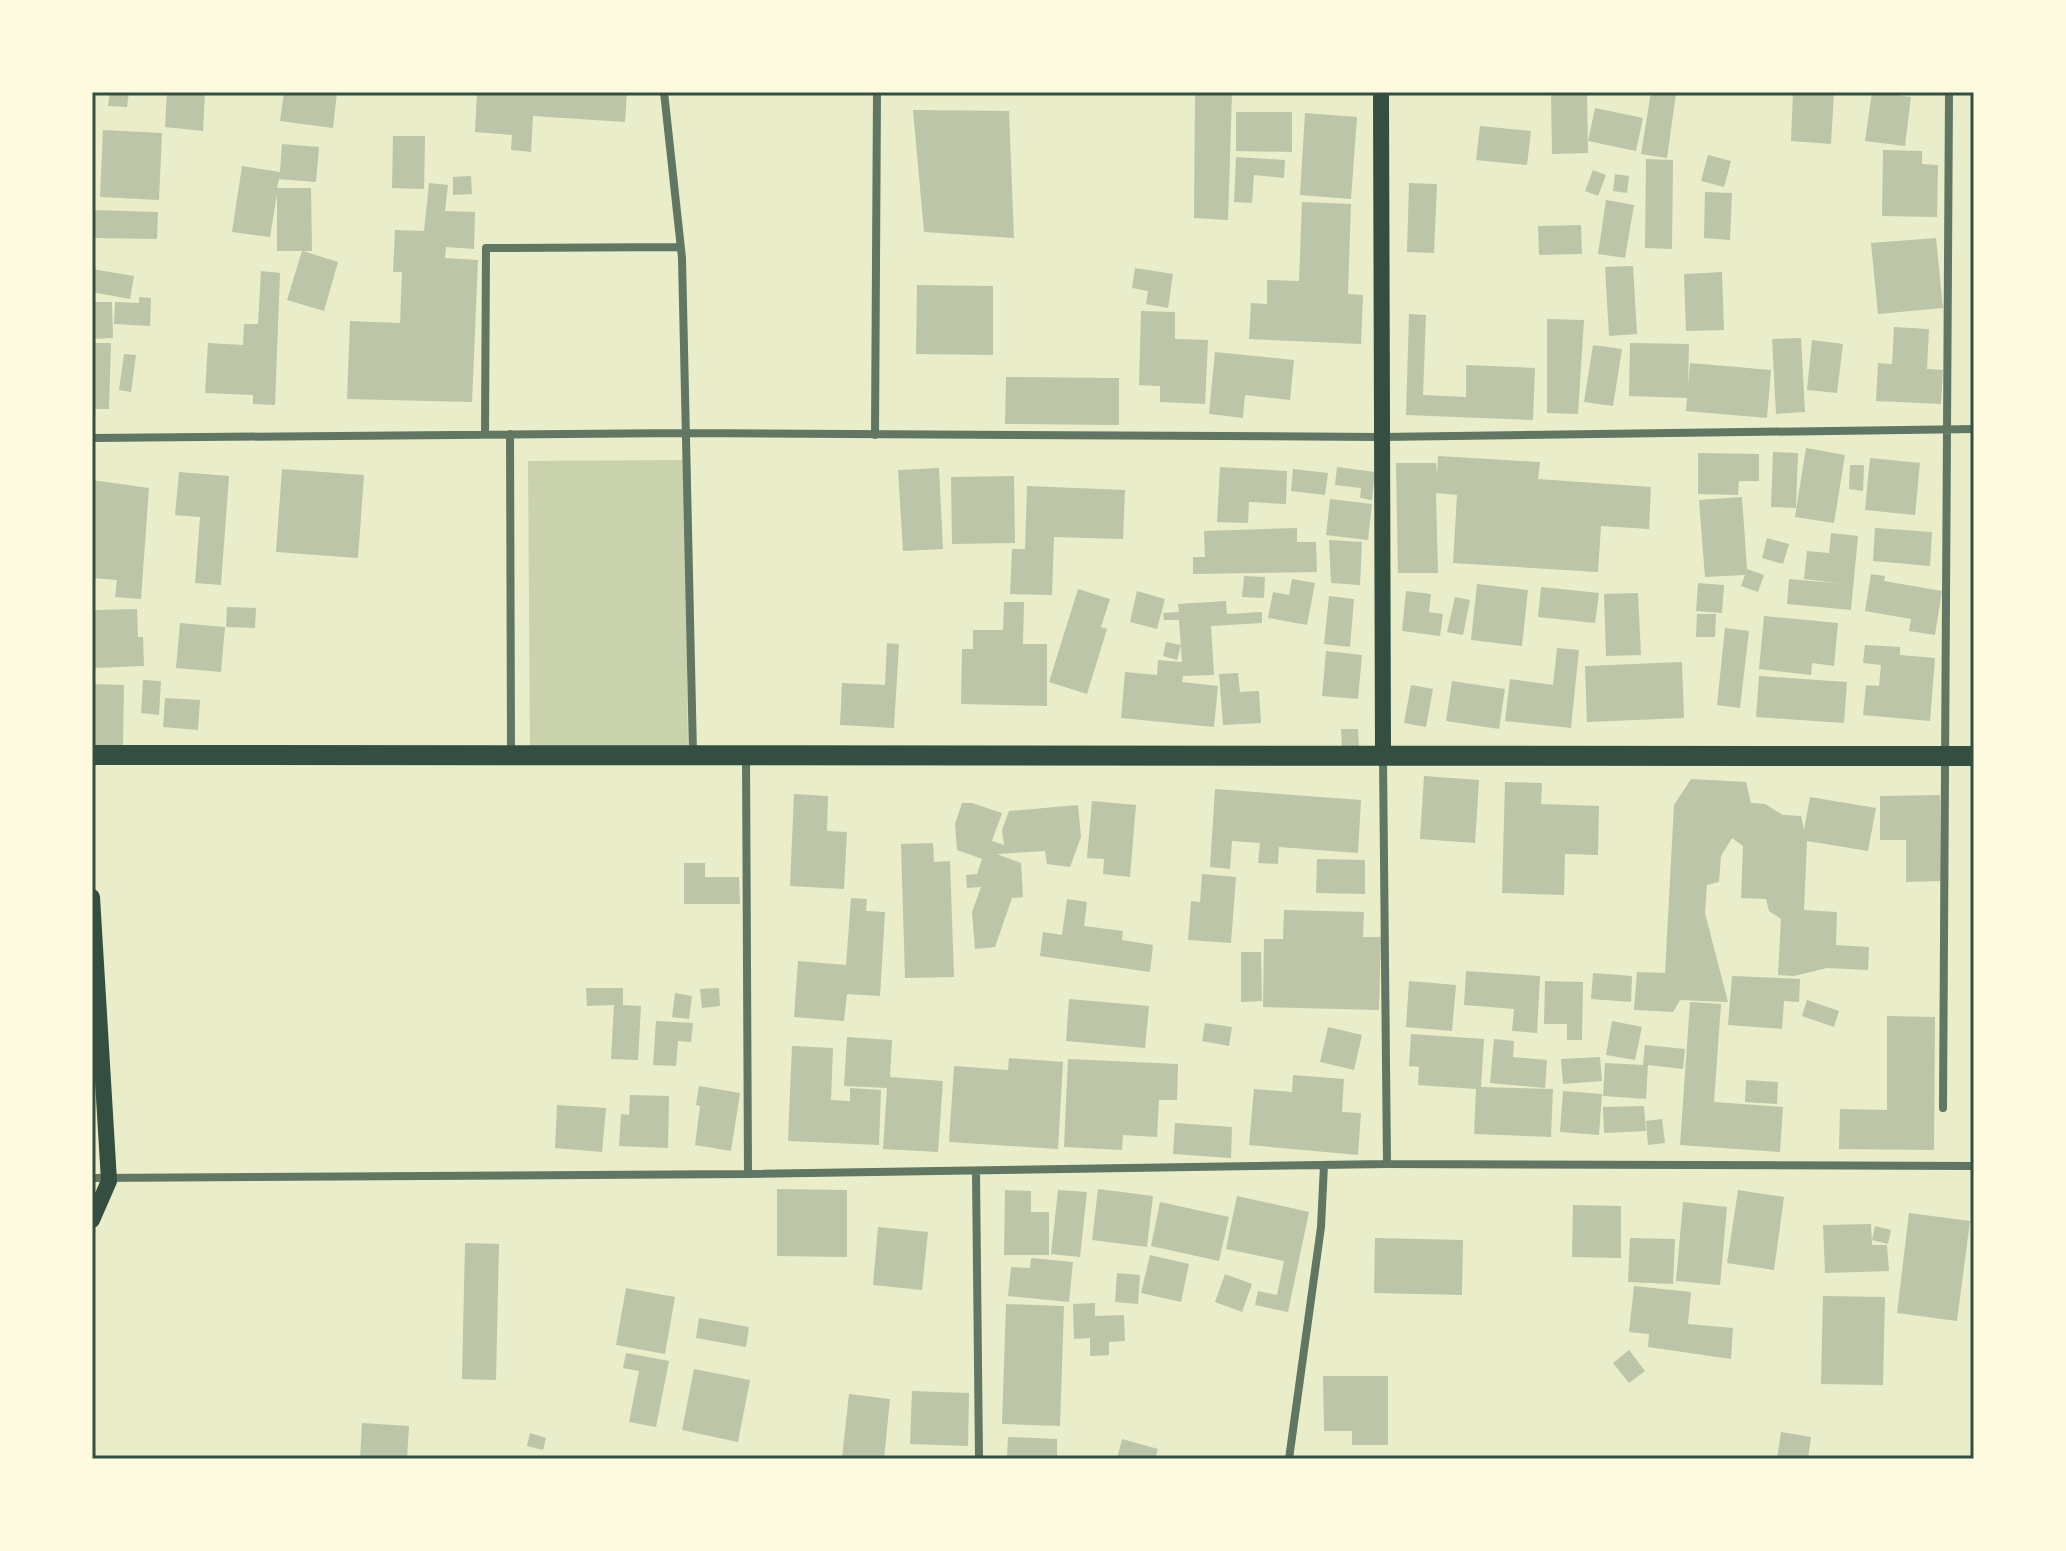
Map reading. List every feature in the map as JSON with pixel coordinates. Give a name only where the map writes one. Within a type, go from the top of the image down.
[{"type":"main road","points":[[1381,92],[1383,753]]},
{"type":"main road","points":[[92,755],[1383,753],[1974,756]]},
{"type":"main road","points":[[92,897],[101,1180],[92,1220]]},
{"type":"street","points":[[664,92],[680,247],[693,755]]},
{"type":"street","points":[[875,435],[877,92]]},
{"type":"street","points":[[1943,1108],[1949,92]]},
{"type":"street","points":[[485,434],[486,248],[680,247]]},
{"type":"street","points":[[92,438],[685,433],[1381,437],[1974,429]]},
{"type":"street","points":[[510,434],[511,754]]},
{"type":"street","points":[[1383,753],[1387,1164]]},
{"type":"street","points":[[746,754],[748,1174]]},
{"type":"street","points":[[101,1180],[976,1172],[1387,1164],[1974,1166]]},
{"type":"street","points":[[1289,1459],[1321,1227],[1324,1165]]},
{"type":"street","points":[[976,1172],[979,1459]]},
{"type":"green space","points":[[685,460],[688,755],[530,756],[528,461]]},
{"type":"building","points":[[110,92],[129,92],[127,107],[108,106]]},
{"type":"building","points":[[167,92],[205,92],[203,131],[165,127]]},
{"type":"building","points":[[284,92],[337,92],[333,128],[280,121]]},
{"type":"building","points":[[477,92],[627,92],[625,122],[533,116],[531,152],[511,150],[512,135],[475,132]]},
{"type":"building","points":[[1195,92],[1232,92],[1228,220],[1194,218]]},
{"type":"building","points":[[1551,92],[1587,92],[1588,153],[1552,154]]},
{"type":"building","points":[[1651,92],[1676,93],[1667,158],[1641,154]]},
{"type":"building","points":[[1793,92],[1834,92],[1831,144],[1791,141]]},
{"type":"building","points":[[1872,92],[1911,97],[1905,146],[1865,141]]},
{"type":"building","points":[[1595,108],[1643,118],[1636,151],[1588,141]]},
{"type":"building","points":[[913,110],[1009,111],[1014,238],[924,232]]},
{"type":"building","points":[[1236,112],[1292,112],[1292,152],[1236,151]]},
{"type":"building","points":[[1305,113],[1357,117],[1351,199],[1300,195]]},
{"type":"building","points":[[1480,126],[1531,131],[1527,165],[1476,160]]},
{"type":"building","points":[[103,130],[162,133],[159,200],[100,197]]},
{"type":"building","points":[[393,136],[425,136],[424,189],[392,188]]},
{"type":"building","points":[[282,144],[319,147],[316,182],[279,179],[277,188],[311,188],[312,251],[303,251],[338,262],[324,311],[287,300],[302,251],[277,251],[277,194],[270,237],[232,232],[242,166],[280,172]]},
{"type":"building","points":[[1883,150],[1922,151],[1922,164],[1938,165],[1937,217],[1882,216]]},
{"type":"building","points":[[1708,155],[1731,161],[1724,187],[1701,181]]},
{"type":"building","points":[[1236,157],[1285,160],[1284,178],[1254,175],[1252,203],[1234,202]]},
{"type":"building","points":[[1646,159],[1673,160],[1672,249],[1645,248]]},
{"type":"building","points":[[1593,170],[1606,175],[1598,196],[1585,191]]},
{"type":"building","points":[[1615,174],[1629,176],[1627,193],[1613,191]]},
{"type":"building","points":[[471,176],[472,194],[453,195],[453,177]]},
{"type":"building","points":[[429,183],[448,185],[445,211],[475,212],[474,249],[446,247],[445,258],[478,260],[472,402],[347,399],[350,321],[400,323],[402,272],[393,272],[395,230],[424,231]]},
{"type":"building","points":[[1409,183],[1437,184],[1434,253],[1407,252]]},
{"type":"building","points":[[1705,192],[1732,193],[1730,240],[1704,238]]},
{"type":"building","points":[[1606,200],[1634,205],[1625,258],[1598,254]]},
{"type":"building","points":[[1302,202],[1351,204],[1348,294],[1363,295],[1361,344],[1249,339],[1251,303],[1267,304],[1267,280],[1299,281]]},
{"type":"building","points":[[92,210],[158,212],[157,239],[92,238]]},
{"type":"building","points":[[1581,225],[1582,254],[1539,255],[1538,226]]},
{"type":"building","points":[[1936,238],[1943,308],[1878,314],[1871,243]]},
{"type":"building","points":[[1633,266],[1637,334],[1609,336],[1605,267]]},
{"type":"building","points":[[1135,268],[1173,274],[1168,308],[1146,304],[1148,291],[1132,288]]},
{"type":"building","points":[[92,269],[134,276],[130,299],[92,292]]},
{"type":"building","points":[[261,271],[280,273],[275,405],[253,404],[253,395],[205,393],[208,343],[243,345],[244,324],[258,324]]},
{"type":"building","points":[[1722,272],[1724,330],[1686,331],[1684,274]]},
{"type":"building","points":[[917,285],[993,286],[993,355],[916,354]]},
{"type":"building","points":[[139,297],[151,298],[150,326],[114,324],[115,302],[139,303]]},
{"type":"building","points":[[92,302],[112,302],[113,338],[92,339]]},
{"type":"building","points":[[1141,311],[1175,312],[1175,339],[1208,340],[1205,404],[1160,402],[1160,386],[1139,385]]},
{"type":"building","points":[[1409,314],[1426,315],[1423,395],[1466,397],[1466,365],[1535,368],[1533,420],[1406,415]]},
{"type":"building","points":[[1547,319],[1584,320],[1578,414],[1547,413]]},
{"type":"building","points":[[1894,327],[1929,329],[1927,369],[1943,370],[1941,404],[1876,401],[1878,363],[1892,364]]},
{"type":"building","points":[[1801,338],[1805,412],[1776,414],[1772,339]]},
{"type":"building","points":[[1812,340],[1843,344],[1837,393],[1807,390]]},
{"type":"building","points":[[92,343],[111,343],[109,409],[92,409]]},
{"type":"building","points":[[1630,343],[1689,344],[1688,385],[1690,363],[1771,370],[1767,418],[1686,411],[1687,398],[1629,396]]},
{"type":"building","points":[[1593,345],[1622,349],[1613,406],[1584,402]]},
{"type":"building","points":[[1215,352],[1294,360],[1290,400],[1245,395],[1243,418],[1209,414]]},
{"type":"building","points":[[124,354],[136,355],[131,392],[119,390]]},
{"type":"building","points":[[1006,377],[1119,378],[1119,425],[1005,424]]},
{"type":"building","points":[[1806,448],[1845,455],[1834,523],[1795,517]]},
{"type":"building","points":[[1773,452],[1798,453],[1796,508],[1771,507]]},
{"type":"building","points":[[1698,453],[1759,454],[1759,481],[1739,481],[1738,495],[1698,494]]},
{"type":"building","points":[[1438,456],[1540,462],[1538,479],[1651,487],[1649,529],[1601,526],[1598,572],[1453,563],[1457,495],[1436,493],[1438,573],[1398,573],[1396,463],[1436,463],[1437,475]]},
{"type":"building","points":[[1870,458],[1920,463],[1915,515],[1865,510]]},
{"type":"building","points":[[1850,465],[1864,465],[1863,491],[1849,489]]},
{"type":"building","points":[[1220,467],[1287,471],[1286,504],[1249,502],[1248,523],[1217,522]]},
{"type":"building","points":[[1337,467],[1375,472],[1372,500],[1360,498],[1361,488],[1335,485]]},
{"type":"building","points":[[939,468],[943,549],[903,551],[898,470]]},
{"type":"building","points":[[282,469],[364,475],[358,558],[276,552]]},
{"type":"building","points":[[1293,469],[1328,473],[1325,495],[1291,491]]},
{"type":"building","points":[[179,472],[229,476],[221,585],[195,583],[200,517],[175,515]]},
{"type":"building","points":[[1014,476],[1015,543],[952,544],[951,477]]},
{"type":"building","points":[[92,480],[149,488],[141,599],[115,597],[117,580],[92,578]]},
{"type":"building","points":[[1027,486],[1125,490],[1123,539],[1054,537],[1052,595],[1010,594],[1012,549],[1025,549]]},
{"type":"building","points":[[1742,497],[1747,569],[1764,575],[1758,592],[1741,586],[1745,575],[1705,577],[1699,500]]},
{"type":"building","points":[[1330,499],[1372,504],[1368,540],[1326,535]]},
{"type":"building","points":[[1297,528],[1297,542],[1316,542],[1317,572],[1193,574],[1193,557],[1205,557],[1204,531]]},
{"type":"building","points":[[1875,528],[1932,532],[1930,566],[1873,561]]},
{"type":"building","points":[[1831,533],[1858,536],[1851,610],[1787,604],[1789,579],[1844,584],[1804,579],[1807,551],[1829,553]]},
{"type":"building","points":[[1767,538],[1789,544],[1783,564],[1762,558]]},
{"type":"building","points":[[1329,540],[1362,542],[1360,585],[1331,583]]},
{"type":"building","points":[[1871,574],[1885,576],[1884,581],[1942,591],[1935,635],[1909,631],[1911,619],[1865,611]]},
{"type":"building","points":[[1244,576],[1265,577],[1264,598],[1242,597]]},
{"type":"building","points":[[1292,579],[1315,583],[1307,625],[1268,618],[1273,592],[1289,595]]},
{"type":"building","points":[[1698,583],[1724,585],[1722,613],[1696,611]]},
{"type":"building","points":[[1477,584],[1528,590],[1522,646],[1471,640]]},
{"type":"building","points":[[1541,587],[1599,593],[1595,623],[1538,617]]},
{"type":"building","points":[[1078,589],[1110,599],[1101,627],[1107,629],[1087,694],[1049,682]]},
{"type":"building","points":[[1137,591],[1165,599],[1157,629],[1130,622]]},
{"type":"building","points":[[1406,591],[1431,594],[1429,612],[1443,614],[1440,636],[1402,631]]},
{"type":"building","points":[[1638,593],[1641,655],[1606,656],[1604,594]]},
{"type":"building","points":[[1329,596],[1354,599],[1350,647],[1324,644]]},
{"type":"building","points":[[1455,597],[1470,600],[1463,635],[1447,632]]},
{"type":"building","points":[[1226,601],[1227,614],[1262,612],[1262,623],[1211,626],[1214,675],[1183,676],[1182,682],[1218,686],[1214,727],[1121,718],[1125,672],[1157,675],[1158,660],[1182,662],[1179,620],[1164,620],[1163,613],[1179,612],[1178,604]]},
{"type":"building","points":[[1004,602],[1024,602],[1023,644],[1047,644],[1047,706],[961,704],[962,649],[973,649],[973,630],[1003,630]]},
{"type":"building","points":[[227,607],[256,608],[255,628],[226,627]]},
{"type":"building","points":[[137,609],[138,637],[143,637],[144,666],[92,668],[92,610]]},
{"type":"building","points":[[1697,614],[1716,614],[1715,637],[1696,637]]},
{"type":"building","points":[[1764,616],[1838,623],[1834,666],[1812,663],[1811,675],[1759,669]]},
{"type":"building","points":[[180,623],[225,627],[221,672],[176,668]]},
{"type":"building","points":[[1725,628],[1749,631],[1740,708],[1717,705]]},
{"type":"building","points":[[1166,642],[1181,645],[1177,660],[1163,656]]},
{"type":"building","points":[[887,643],[899,644],[894,728],[840,725],[842,683],[885,685]]},
{"type":"building","points":[[1865,645],[1900,647],[1900,655],[1935,658],[1930,721],[1863,715],[1866,685],[1879,686],[1881,665],[1863,663]]},
{"type":"building","points":[[1557,648],[1579,650],[1571,728],[1505,721],[1510,679],[1553,685]]},
{"type":"building","points":[[1326,651],[1362,655],[1358,699],[1322,696]]},
{"type":"building","points":[[1682,662],[1684,718],[1587,722],[1585,666]]},
{"type":"building","points":[[1238,673],[1240,692],[1259,691],[1261,723],[1223,725],[1219,674]]},
{"type":"building","points":[[1759,676],[1847,682],[1844,723],[1756,717]]},
{"type":"building","points":[[143,680],[161,681],[159,715],[141,713]]},
{"type":"building","points":[[1452,681],[1505,689],[1499,729],[1446,721]]},
{"type":"building","points":[[92,684],[124,685],[123,746],[92,745]]},
{"type":"building","points":[[1411,685],[1433,689],[1426,727],[1404,723]]},
{"type":"building","points":[[165,698],[200,700],[198,730],[163,727]]},
{"type":"building","points":[[1341,729],[1358,729],[1359,746],[1342,747]]},
{"type":"building","points":[[1424,776],[1479,780],[1475,843],[1420,839]]},
{"type":"building","points":[[1691,779],[1746,782],[1751,803],[1765,804],[1783,815],[1801,816],[1804,830],[1810,797],[1876,808],[1868,851],[1807,841],[1804,910],[1837,912],[1836,945],[1869,947],[1868,970],[1827,968],[1794,976],[1778,975],[1781,919],[1769,911],[1766,899],[1741,898],[1743,846],[1732,838],[1721,856],[1719,882],[1707,885],[1705,913],[1728,1002],[1680,1000],[1673,1012],[1634,1010],[1637,972],[1665,973],[1674,805]]},
{"type":"building","points":[[1505,782],[1542,783],[1541,804],[1599,806],[1598,855],[1565,854],[1564,895],[1502,893]]},
{"type":"building","points":[[1215,789],[1361,800],[1358,853],[1279,847],[1278,864],[1258,863],[1260,843],[1232,841],[1230,869],[1210,867]]},
{"type":"building","points":[[794,794],[828,796],[827,831],[847,832],[844,889],[790,886]]},
{"type":"building","points":[[1940,795],[1941,881],[1906,882],[1906,840],[1880,840],[1880,796]]},
{"type":"building","points":[[1092,801],[1136,805],[1130,877],[1103,874],[1104,859],[1087,858]]},
{"type":"building","points":[[962,803],[972,803],[1002,813],[992,841],[1004,845],[1002,830],[1009,811],[1078,805],[1081,837],[1070,867],[1047,864],[1045,851],[997,854],[1021,863],[1023,897],[1012,898],[995,947],[975,949],[972,912],[981,887],[967,888],[966,875],[977,874],[982,859],[957,850],[955,824]]},
{"type":"building","points":[[933,843],[934,862],[950,861],[954,977],[905,978],[901,844]]},
{"type":"building","points":[[1317,859],[1365,860],[1365,894],[1316,893]]},
{"type":"building","points":[[684,863],[705,863],[705,877],[739,877],[740,904],[684,904]]},
{"type":"building","points":[[1202,874],[1236,877],[1231,943],[1188,940],[1191,901],[1200,902]]},
{"type":"building","points":[[851,898],[867,899],[866,911],[885,912],[880,996],[847,994],[844,1021],[794,1017],[798,961],[846,965]]},
{"type":"building","points":[[1067,899],[1087,902],[1084,926],[1123,931],[1122,940],[1153,945],[1150,972],[1040,956],[1043,932],[1062,935]]},
{"type":"building","points":[[1284,910],[1364,912],[1363,937],[1381,937],[1379,1010],[1263,1007],[1264,939],[1283,939]]},
{"type":"building","points":[[1241,952],[1261,952],[1262,1001],[1241,1002]]},
{"type":"building","points":[[1466,971],[1540,976],[1537,1033],[1512,1031],[1514,1009],[1464,1005]]},
{"type":"building","points":[[1593,973],[1632,976],[1631,1002],[1591,999]]},
{"type":"building","points":[[1732,976],[1800,979],[1799,1002],[1784,1001],[1782,1029],[1728,1025]]},
{"type":"building","points":[[1409,981],[1456,985],[1452,1031],[1406,1027]]},
{"type":"building","points":[[1545,981],[1583,982],[1582,1040],[1567,1040],[1567,1024],[1544,1024]]},
{"type":"building","points":[[586,988],[623,988],[623,1005],[641,1006],[638,1060],[611,1059],[614,1005],[587,1006]]},
{"type":"building","points":[[719,988],[720,1006],[702,1008],[700,989]]},
{"type":"building","points":[[675,993],[692,996],[689,1019],[672,1017]]},
{"type":"building","points":[[1069,999],[1149,1006],[1145,1048],[1066,1041]]},
{"type":"building","points":[[1807,1000],[1839,1011],[1834,1027],[1802,1016]]},
{"type":"building","points":[[1690,1002],[1721,1004],[1714,1102],[1783,1107],[1780,1152],[1680,1145]]},
{"type":"building","points":[[1887,1016],[1935,1017],[1934,1150],[1839,1149],[1840,1109],[1887,1110]]},
{"type":"building","points":[[656,1021],[693,1023],[691,1042],[678,1041],[676,1066],[653,1065]]},
{"type":"building","points":[[1612,1021],[1642,1027],[1635,1060],[1606,1055]]},
{"type":"building","points":[[1205,1023],[1232,1027],[1229,1046],[1202,1041]]},
{"type":"building","points":[[1328,1027],[1362,1035],[1354,1070],[1320,1062]]},
{"type":"building","points":[[1411,1034],[1484,1039],[1481,1087],[1553,1089],[1551,1137],[1474,1134],[1476,1089],[1418,1085],[1419,1067],[1409,1066]]},
{"type":"building","points":[[847,1037],[892,1040],[890,1077],[943,1081],[938,1152],[883,1149],[887,1088],[844,1086]]},
{"type":"building","points":[[1494,1039],[1514,1041],[1513,1057],[1547,1060],[1545,1088],[1490,1083]]},
{"type":"building","points":[[1645,1045],[1685,1049],[1683,1069],[1648,1065],[1646,1099],[1603,1096],[1605,1063],[1643,1065]]},
{"type":"building","points":[[792,1046],[833,1048],[831,1100],[850,1101],[850,1088],[881,1090],[879,1145],[788,1141]]},
{"type":"building","points":[[1600,1057],[1602,1081],[1563,1084],[1561,1059]]},
{"type":"building","points":[[1009,1058],[1063,1062],[1058,1149],[949,1142],[954,1066],[1008,1070]]},
{"type":"building","points":[[1068,1059],[1178,1064],[1177,1100],[1159,1100],[1157,1137],[1123,1135],[1122,1150],[1064,1147]]},
{"type":"building","points":[[1293,1075],[1344,1079],[1342,1112],[1361,1113],[1358,1155],[1249,1145],[1254,1089],[1292,1092]]},
{"type":"building","points":[[1746,1080],[1778,1082],[1777,1104],[1745,1102]]},
{"type":"building","points":[[699,1086],[740,1093],[731,1151],[695,1145]]},
{"type":"building","points":[[1563,1091],[1602,1094],[1599,1135],[1560,1132]]},
{"type":"building","points":[[630,1095],[669,1096],[668,1148],[619,1146],[621,1114],[629,1115]]},
{"type":"building","points":[[557,1105],[606,1108],[602,1152],[555,1148]]},
{"type":"building","points":[[1644,1106],[1646,1131],[1604,1133],[1603,1107]]},
{"type":"building","points":[[1662,1119],[1665,1143],[1648,1145],[1646,1121]]},
{"type":"building","points":[[1175,1123],[1232,1127],[1231,1158],[1173,1154]]},
{"type":"building","points":[[777,1189],[847,1190],[847,1257],[777,1256]]},
{"type":"building","points":[[1098,1189],[1153,1196],[1147,1247],[1092,1240]]},
{"type":"building","points":[[1005,1190],[1031,1191],[1031,1212],[1049,1212],[1049,1255],[1004,1255]]},
{"type":"building","points":[[1058,1190],[1087,1192],[1080,1257],[1051,1254]]},
{"type":"building","points":[[1738,1190],[1784,1197],[1774,1270],[1727,1263]]},
{"type":"building","points":[[1237,1196],[1309,1212],[1288,1312],[1255,1305],[1258,1291],[1277,1295],[1284,1261],[1226,1249]]},
{"type":"building","points":[[1160,1202],[1229,1217],[1219,1261],[1151,1246]]},
{"type":"building","points":[[1683,1202],[1727,1207],[1720,1285],[1676,1281]]},
{"type":"building","points":[[1573,1205],[1621,1206],[1621,1258],[1572,1257]]},
{"type":"building","points":[[1909,1213],[1970,1221],[1957,1321],[1897,1313]]},
{"type":"building","points":[[1871,1224],[1872,1245],[1887,1245],[1889,1271],[1825,1273],[1823,1225]]},
{"type":"building","points":[[1875,1226],[1891,1230],[1888,1244],[1872,1240]]},
{"type":"building","points":[[878,1227],[928,1232],[922,1290],[873,1285]]},
{"type":"building","points":[[1375,1238],[1463,1240],[1462,1295],[1374,1293]]},
{"type":"building","points":[[1630,1238],[1675,1239],[1673,1284],[1628,1282]]},
{"type":"building","points":[[465,1243],[499,1244],[496,1380],[462,1379]]},
{"type":"building","points":[[1150,1255],[1189,1264],[1181,1302],[1141,1293]]},
{"type":"building","points":[[1031,1258],[1073,1262],[1069,1302],[1008,1296],[1011,1267],[1030,1268]]},
{"type":"building","points":[[1117,1273],[1140,1275],[1138,1304],[1115,1302]]},
{"type":"building","points":[[1225,1274],[1252,1284],[1242,1312],[1215,1302]]},
{"type":"building","points":[[1634,1286],[1691,1292],[1688,1324],[1733,1328],[1731,1359],[1648,1347],[1649,1334],[1629,1332]]},
{"type":"building","points":[[626,1288],[675,1297],[665,1354],[616,1345]]},
{"type":"building","points":[[1823,1296],[1885,1297],[1883,1385],[1821,1384]]},
{"type":"building","points":[[1095,1303],[1095,1316],[1124,1315],[1125,1341],[1109,1342],[1109,1355],[1090,1356],[1090,1338],[1074,1339],[1073,1304]]},
{"type":"building","points":[[1006,1304],[1064,1306],[1060,1426],[1002,1424]]},
{"type":"building","points":[[699,1318],[749,1327],[746,1347],[696,1338]]},
{"type":"building","points":[[1629,1350],[1645,1371],[1629,1383],[1613,1363]]},
{"type":"building","points":[[626,1353],[669,1361],[656,1427],[629,1422],[639,1371],[623,1368]]},
{"type":"building","points":[[694,1369],[750,1380],[738,1442],[682,1430]]},
{"type":"building","points":[[1323,1376],[1388,1376],[1388,1445],[1352,1445],[1352,1431],[1324,1431]]},
{"type":"building","points":[[912,1391],[969,1393],[968,1446],[910,1444]]},
{"type":"building","points":[[849,1394],[890,1399],[884,1459],[842,1458]]},
{"type":"building","points":[[362,1423],[409,1426],[407,1459],[360,1459]]},
{"type":"building","points":[[1781,1432],[1811,1437],[1808,1459],[1777,1459]]},
{"type":"building","points":[[530,1433],[546,1438],[543,1450],[527,1446]]},
{"type":"building","points":[[1008,1437],[1057,1439],[1057,1459],[1007,1459]]},
{"type":"building","points":[[1122,1439],[1158,1449],[1155,1459],[1117,1459]]}]
